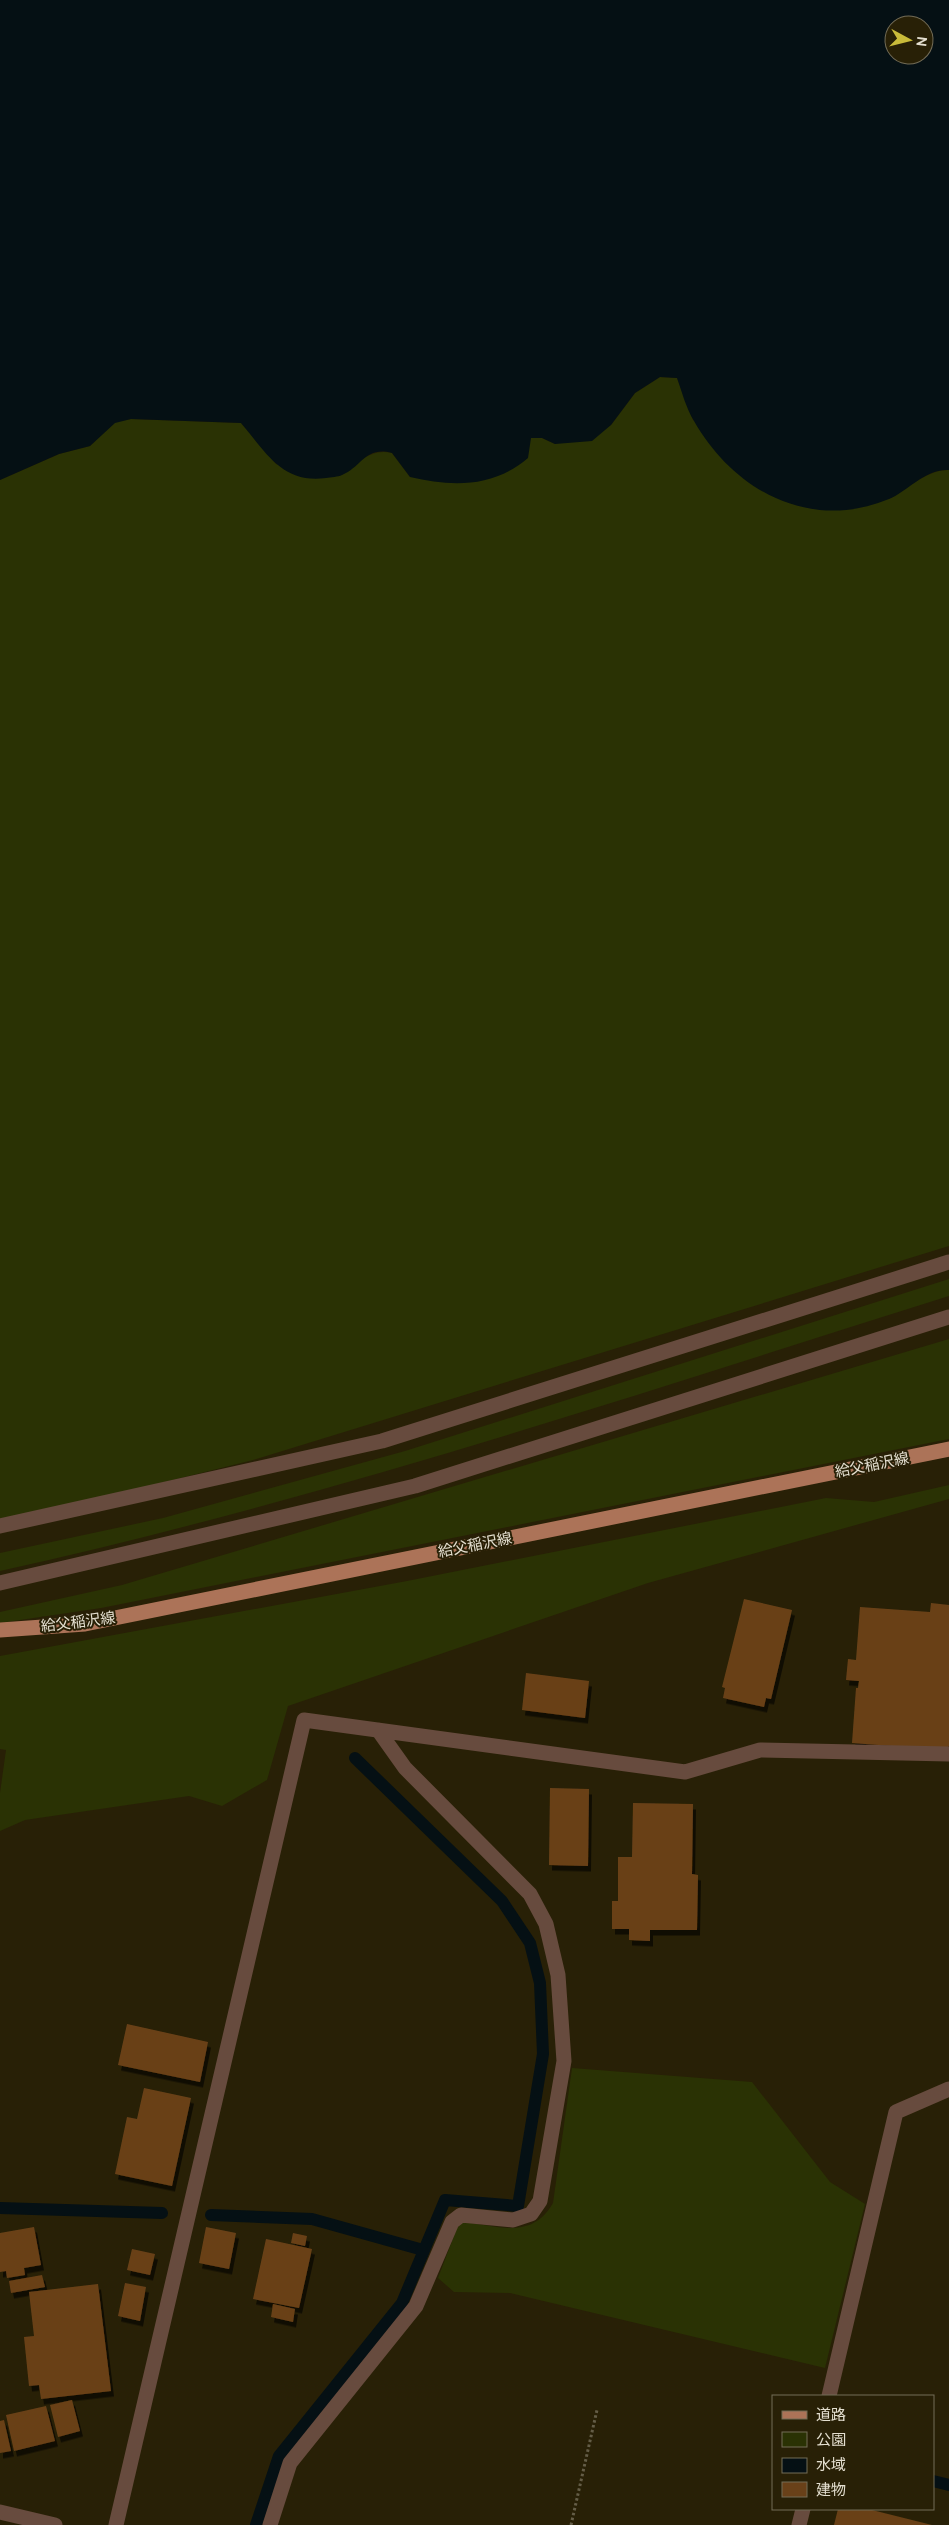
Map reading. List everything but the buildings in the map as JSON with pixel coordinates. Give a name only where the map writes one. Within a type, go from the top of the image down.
[{"type":"main road","name":"給父稲沢線","points":[[0,1630],[85,1624],[949,1449]]},
{"type":"street","points":[[0,1526],[382,1441],[949,1262]]},
{"type":"street","points":[[0,1583],[415,1486],[949,1317]]},
{"type":"street","points":[[116,2525],[304,1720],[685,1772],[760,1750],[949,1754]]},
{"type":"street","points":[[270,2525],[290,2463],[416,2306],[452,2222],[461,2215],[513,2220],[530,2214],[540,2201],[564,2061],[558,1975],[546,1924],[530,1894],[405,1768],[378,1730]]},
{"type":"street","points":[[829,2395],[896,2112],[949,2090]]},
{"type":"street","points":[[799,2525],[803,2510]]},
{"type":"street","points":[[0,2512],[55,2525]]},
{"type":"path","points":[[571,2525],[597,2410]]},
{"type":"green space","points":[[660,377],[677,378],[693,420],[889,499],[926,476],[949,470],[949,1246],[253,1460],[0,1523],[0,480],[59,454],[90,446],[115,422],[131,419],[241,423],[276,464],[342,475],[359,461],[371,455],[384,452],[392,453],[410,477],[531,438],[542,438],[555,444],[611,425],[635,393]]},
{"type":"green space","points":[[949,1279],[949,1296],[596,1408],[359,1479],[240,1512],[0,1571],[0,1553],[163,1518],[405,1451]]},
{"type":"green space","points":[[949,1339],[949,1439],[101,1608],[0,1623],[0,1612],[122,1585]]},
{"type":"green space","points":[[949,1485],[949,1499],[648,1583],[288,1706],[267,1780],[222,1806],[189,1796],[25,1820],[0,1831],[0,1793],[6,1750],[0,1749],[0,1656],[407,1581],[826,1498],[874,1502]]},
{"type":"green space","points":[[572,2068],[752,2082],[830,2182],[865,2204],[825,2368],[510,2293],[454,2292],[438,2278],[457,2228],[463,2222],[502,2228],[525,2226],[545,2215],[553,2203]]},
{"type":"water","points":[[0,0],[949,0],[949,470],[941,470],[925,476],[889,499],[860,508],[831,511],[803,507],[777,499],[752,485],[730,467],[711,446],[694,421],[686,405],[677,378],[660,377],[635,393],[611,425],[592,441],[555,444],[542,438],[531,438],[528,458],[515,468],[486,480],[472,482],[441,482],[410,477],[392,453],[383,452],[376,452],[364,458],[340,476],[311,479],[298,476],[276,464],[241,423],[131,419],[115,423],[90,446],[59,454],[0,480]]},
{"type":"waterway","points":[[256,2525],[279,2456],[402,2303],[445,2200],[518,2206],[543,2054],[540,1983],[530,1943],[502,1901],[355,1758]]},
{"type":"waterway","points":[[0,2208],[162,2213]]},
{"type":"waterway","points":[[211,2215],[312,2219],[423,2250]]},
{"type":"waterway","points":[[934,2481],[949,2485]]}]
